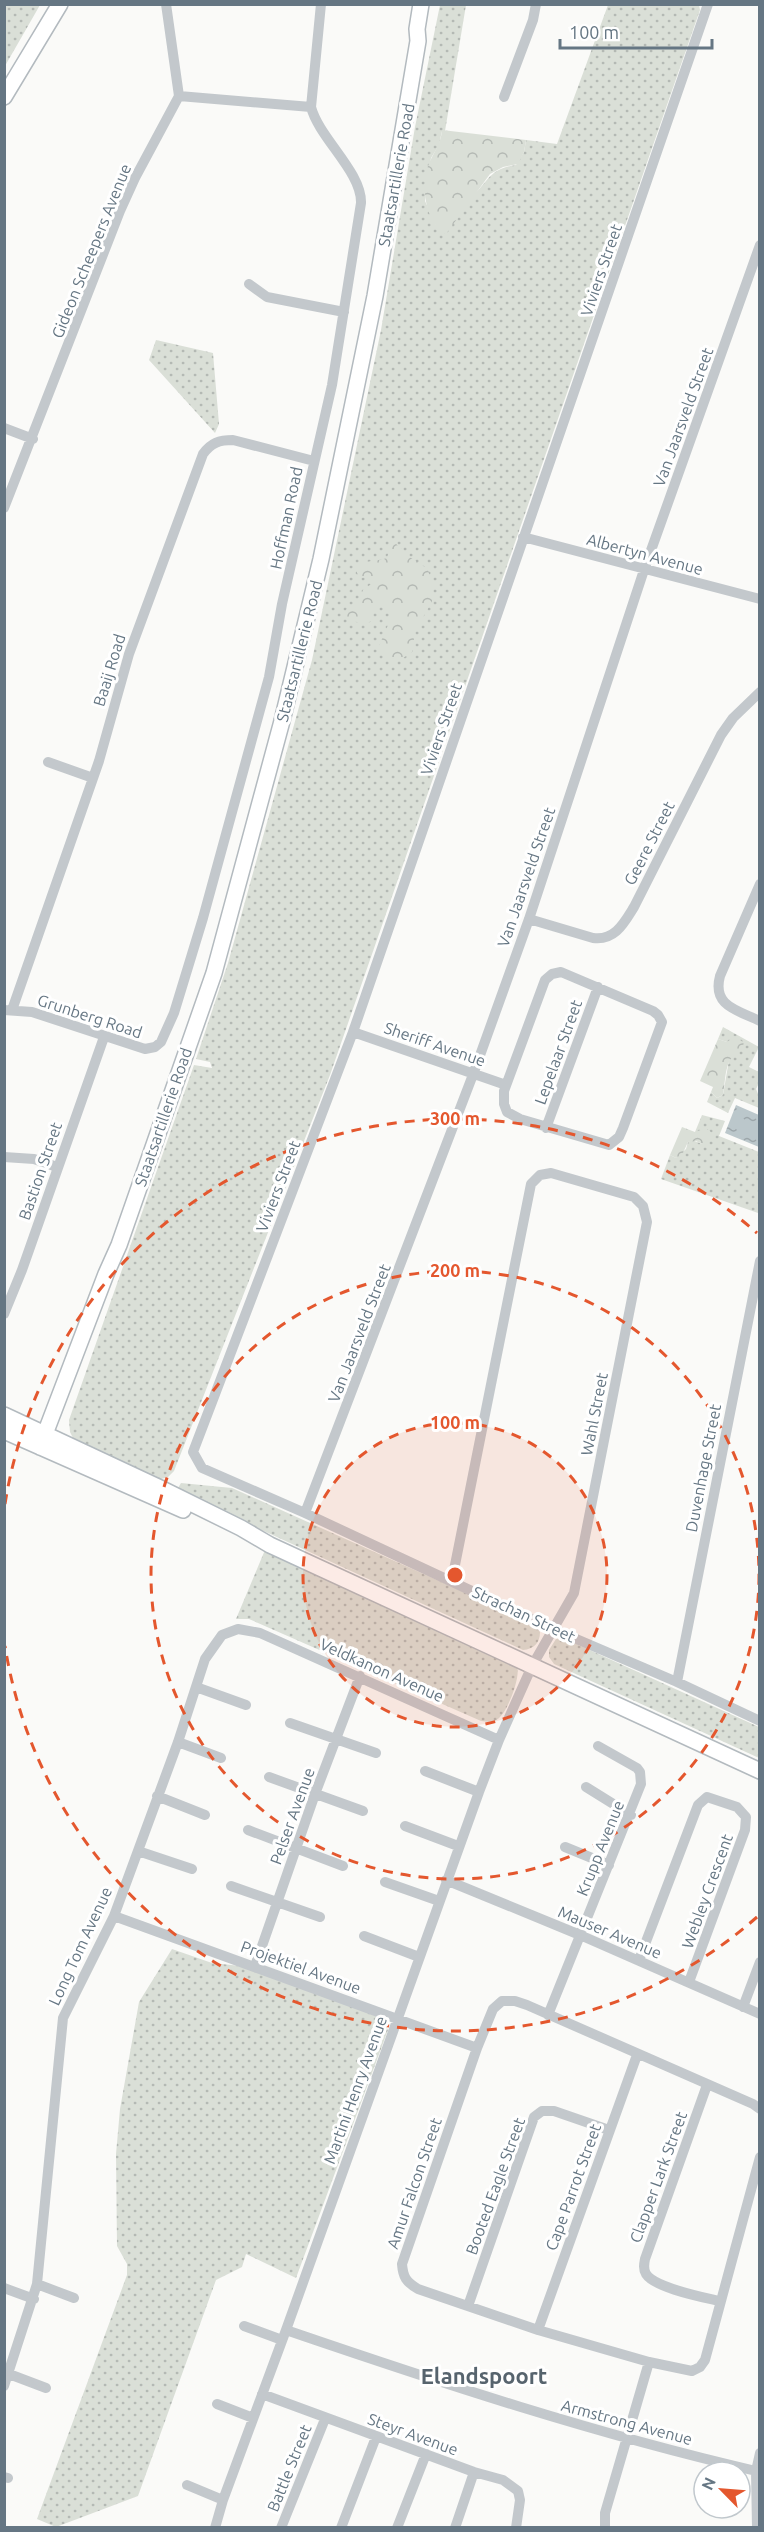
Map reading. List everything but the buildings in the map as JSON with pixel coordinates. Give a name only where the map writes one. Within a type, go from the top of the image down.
[{"type":"street","points":[[4,97],[60,4]]},
{"type":"street","points":[[166,4],[179,96],[311,107],[321,4]]},
{"type":"street","name":"Staatsartillerie Road","points":[[418,41],[417,29],[421,4]]},
{"type":"street","name":"Staatsartillerie Road","points":[[48,1443],[214,973],[282,721],[321,559],[373,308],[418,41],[428,4]]},
{"type":"street","points":[[504,97],[537,4]]},
{"type":"street","name":"Viviers Street","points":[[194,1458],[193,1449],[196,1438],[353,1032],[523,537],[670,121],[708,4]]},
{"type":"street","name":"Gideon Scheepers Avenue","points":[[4,508],[33,439],[120,211],[179,96]]},
{"type":"street","name":"Hoffman Road","points":[[163,1039],[174,1013],[203,918],[269,677],[333,376],[362,203],[361,192],[317,122],[311,107]]},
{"type":"street","name":"Van Jaarsveld Street","points":[[305,1513],[474,1072],[529,920],[644,570],[759,245]]},
{"type":"street","points":[[249,284],[267,297],[344,312]]},
{"type":"street","points":[[4,428],[33,439]]},
{"type":"street","name":"Baaij Road","points":[[8,1010],[93,778],[129,654],[203,454],[210,445],[222,440],[233,440],[314,460]]},
{"type":"street","name":"Albertyn Avenue","points":[[523,537],[759,599]]},
{"type":"street","name":"Geere Street","points":[[529,920],[593,938],[604,938],[615,933],[633,907],[721,735],[733,718],[759,692]]},
{"type":"street","points":[[48,762],[93,778]]},
{"type":"street","points":[[759,884],[720,976],[717,992],[723,1002],[759,1022]]},
{"type":"street","points":[[561,972],[653,1011],[661,1018],[660,1029],[623,1128],[615,1142],[609,1145],[546,1128],[507,1112],[503,1096],[506,1084],[548,976],[561,972]]},
{"type":"street","name":"Lepelaar Street","points":[[546,1128],[598,987]]},
{"type":"street","name":"Grunberg Road","points":[[8,1010],[45,1016],[145,1049],[159,1045],[163,1039]]},
{"type":"street","name":"Sheriff Avenue","points":[[353,1032],[506,1084]]},
{"type":"street","name":"Bastion Street","points":[[4,1314],[22,1270],[104,1037]]},
{"type":"street","points":[[4,1157],[34,1159],[57,1167]]},
{"type":"street","name":"Wahl Street","points":[[452,1580],[531,1184],[540,1175],[551,1173],[626,1194],[639,1201],[646,1214],[646,1222],[579,1576],[568,1606],[532,1666]]},
{"type":"street","name":"Duvenhage Street","points":[[677,1682],[759,1261]]},
{"type":"street","points":[[4,1415],[48,1443]]},
{"type":"street","points":[[4,1431],[48,1443],[218,1516],[258,1539],[759,1771]]},
{"type":"street","name":"Strachan Street","points":[[194,1458],[201,1468],[305,1513],[553,1629],[677,1682],[759,1721]]},
{"type":"street","name":"Long Tom Avenue","points":[[4,2385],[34,2299],[37,2284],[48,2193],[61,2025],[66,2010],[114,1916],[178,1742],[205,1659],[222,1635],[238,1629],[251,1630]]},
{"type":"street","name":"Veldkanon Avenue","points":[[251,1630],[360,1676],[499,1740]]},
{"type":"street","name":"Martini Henry Avenue","points":[[215,2528],[223,2500],[458,1846],[499,1740],[532,1666]]},
{"type":"street","name":"Pelser Avenue","points":[[255,1966],[295,1848],[360,1676]]},
{"type":"street","points":[[196,1687],[246,1705]]},
{"type":"street","points":[[290,1723],[376,1753]]},
{"type":"street","points":[[178,1742],[221,1758]]},
{"type":"street","name":"Krupp Avenue","points":[[548,2015],[641,1784],[640,1772],[625,1759],[598,1746]]},
{"type":"street","points":[[425,1771],[479,1792]]},
{"type":"street","points":[[268,1777],[363,1811]]},
{"type":"street","points":[[586,1787],[630,1815]]},
{"type":"street","points":[[158,1796],[205,1815]]},
{"type":"street","name":"Webley Crescent","points":[[639,1960],[698,1805],[707,1797],[737,1807],[746,1817],[745,1830],[688,1982]]},
{"type":"street","points":[[405,1826],[458,1846]]},
{"type":"street","points":[[248,1830],[343,1866]]},
{"type":"street","points":[[565,1847],[609,1865]]},
{"type":"street","points":[[138,1851],[192,1869]]},
{"type":"street","name":"Mauser Avenue","points":[[446,1880],[639,1960],[759,2014]]},
{"type":"street","points":[[385,1882],[439,1901]]},
{"type":"street","points":[[231,1886],[320,1917]]},
{"type":"street","name":"Projektiel Avenue","points":[[114,1916],[477,2048]]},
{"type":"street","points":[[364,1936],[419,1957]]},
{"type":"street","points":[[743,2007],[759,1962]]},
{"type":"street","name":"Amur Falcon Street","points":[[759,2109],[753,2104],[515,2001],[502,2001],[493,2009],[477,2048],[402,2264],[403,2274],[408,2283],[538,2330],[648,2362],[692,2371],[700,2367],[705,2360],[759,2157]]},
{"type":"street","name":"Cape Parrot Street","points":[[538,2330],[637,2055]]},
{"type":"street","name":"Clapper Lark Street","points":[[707,2085],[645,2259],[644,2268],[651,2279],[663,2285],[719,2301]]},
{"type":"street","name":"Booted Eagle Street","points":[[468,2306],[534,2117],[542,2111],[554,2110],[609,2130]]},
{"type":"street","points":[[37,2284],[74,2298]]},
{"type":"street","points":[[4,2288],[34,2299]]},
{"type":"street","name":"Armstrong Avenue","points":[[244,2326],[284,2335],[627,2439],[756,2471]]},
{"type":"street","points":[[605,2528],[605,2513],[648,2362]]},
{"type":"street","points":[[9,2374],[46,2388]]},
{"type":"street","name":"Steyr Avenue","points":[[262,2394],[325,2419],[474,2472],[503,2480],[518,2491],[520,2500],[516,2528]]},
{"type":"street","points":[[217,2404],[253,2418]]},
{"type":"street","name":"Battle Street","points":[[281,2528],[325,2419]]},
{"type":"street","points":[[341,2528],[376,2437]]},
{"type":"street","points":[[757,2528],[756,2471],[759,2453]]},
{"type":"street","points":[[397,2528],[426,2454]]},
{"type":"street","points":[[455,2528],[474,2472]]},
{"type":"street","points":[[187,2486],[223,2500]]},
{"type":"green space","points":[[4,5],[40,5],[5,66]]},
{"type":"green space","points":[[440,5],[466,5],[445,131],[442,131],[439,145],[431,158],[425,201],[436,225],[470,198],[494,173],[516,165],[524,152],[526,140],[557,144],[608,5],[699,5],[700,10],[330,1075],[174,1471],[168,1477],[158,1480],[74,1440],[70,1432],[69,1420],[194,1065],[212,1068],[210,1062],[196,1059],[228,963],[312,660],[381,330],[415,127]]},
{"type":"green space","points":[[442,130],[526,140],[524,152],[518,164],[503,167],[490,174],[446,234],[433,222],[425,194],[428,166]]},
{"type":"green space","points":[[156,340],[213,353],[219,424],[215,433],[149,360]]},
{"type":"green space","points":[[395,543],[411,558],[428,569],[432,601],[415,632],[412,652],[403,658],[391,659],[382,652],[379,646],[391,618],[388,607],[384,605],[374,610],[371,621],[365,625],[348,619],[345,612],[348,607],[357,604],[363,590],[374,582],[370,576],[361,578],[357,573],[357,567],[387,558],[391,544]]},
{"type":"green space","points":[[723,1027],[759,1047],[749,1067],[759,1072],[759,1083],[756,1089],[759,1096],[759,1108],[735,1098],[728,1113],[707,1102],[711,1092],[717,1098],[723,1095],[729,1060],[733,1053],[727,1042],[718,1039]]},
{"type":"green space","points":[[735,1036],[744,1043],[741,1050],[731,1058],[723,1095],[717,1098],[711,1092],[713,1087],[700,1081],[718,1039],[727,1042]]},
{"type":"green space","points":[[702,1115],[725,1121],[719,1136],[759,1152],[758,1213],[661,1179],[670,1155],[676,1158],[692,1140],[702,1144],[698,1132],[695,1132]]},
{"type":"green space","points":[[682,1127],[695,1132],[706,1128],[712,1133],[708,1141],[702,1144],[696,1141],[688,1142],[682,1155],[676,1158],[670,1155]]},
{"type":"green space","points":[[181,1483],[232,1488],[535,1624],[540,1632],[538,1642],[533,1647],[523,1650],[179,1492],[178,1488]]},
{"type":"green space","points":[[265,1550],[517,1666],[515,1685],[503,1713],[494,1721],[481,1721],[249,1619],[236,1619]]},
{"type":"green space","points":[[561,1637],[759,1727],[759,1758],[554,1664],[549,1657],[549,1650],[556,1639]]},
{"type":"green space","points":[[172,1949],[212,1963],[241,1966],[382,2017],[388,2030],[296,2278],[246,2254],[242,2267],[216,2280],[138,2496],[56,2527],[37,2519],[127,2275],[127,2264],[117,2246],[116,2154],[120,2109],[139,2002]]},
{"type":"water","points":[[736,1105],[759,1115],[759,1147],[725,1133]]},
{"type":"district","name":"Elandspoort","points":[[484,2376]]}]
